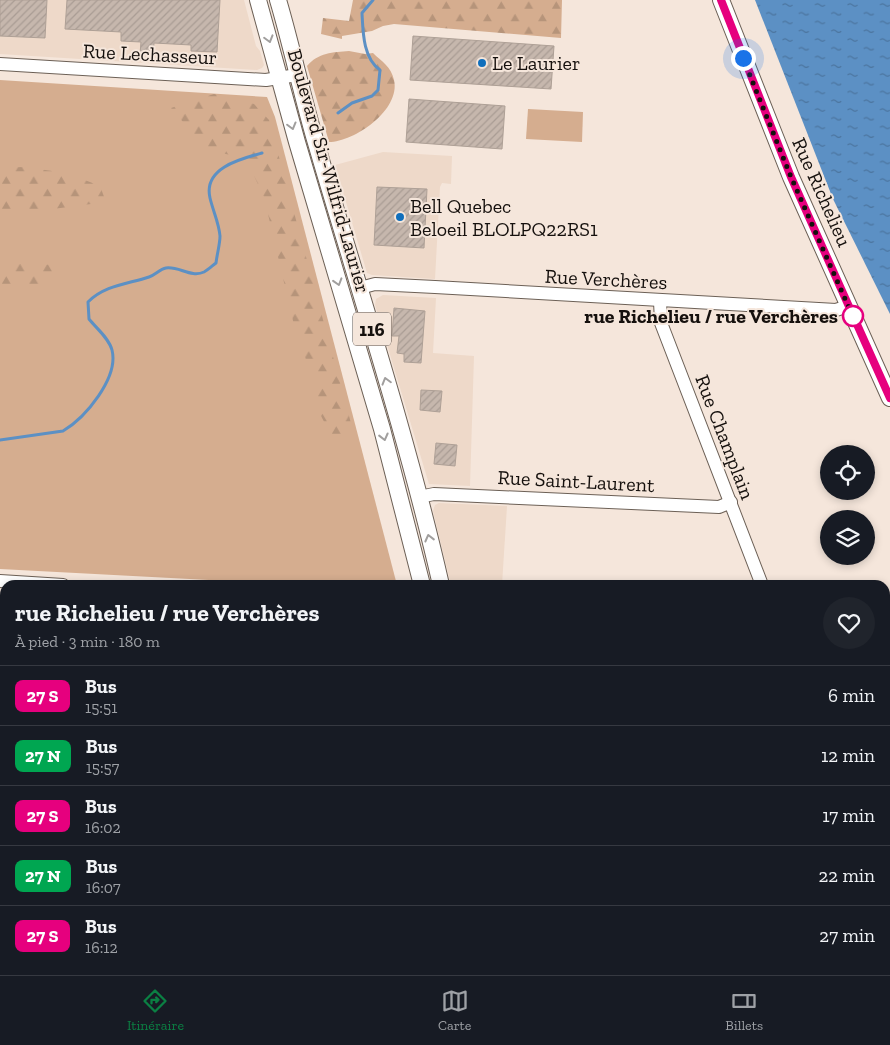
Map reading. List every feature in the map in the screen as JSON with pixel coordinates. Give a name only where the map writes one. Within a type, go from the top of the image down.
[{"type":"main road","name":"Boulevard Sir-Wilfrid-Laurier","points":[[258,0],[297,142],[382,429],[421,580]]},
{"type":"main road","name":"Boulevard Sir-Wilfrid-Laurier","points":[[278,0],[316,143],[360,288],[419,497],[440,580]]},
{"type":"main road","name":"Rue Richelieu","points":[[721,0],[791,177],[890,398]]},
{"type":"street","name":"Rue Lechasseur","points":[[0,64],[268,80],[297,74]]},
{"type":"street","name":"Rue Verchères","points":[[360,288],[375,284],[836,310],[848,306]]},
{"type":"street","name":"Rue Champlain","points":[[660,301],[661,323],[760,580]]},
{"type":"street","name":"Rue Saint-Laurent","points":[[419,497],[442,494],[719,507],[730,502]]},
{"type":"shaded area","points":[[0,0],[244,0],[256,46],[260,51],[264,65],[257,70],[0,54]]},
{"type":"shaded area","points":[[383,152],[452,156],[451,184],[442,183],[440,187],[435,279],[372,275],[367,273],[335,165]]},
{"type":"shaded area","points":[[383,295],[436,298],[433,353],[474,356],[470,486],[429,484],[375,305],[376,299]]},
{"type":"shaded area","points":[[439,503],[507,506],[502,580],[450,580],[433,511],[435,505]]},
{"type":"green space","points":[[353,0],[562,0],[561,38],[394,24],[372,31],[342,36],[342,39],[321,34],[323,18],[349,21]]},
{"type":"green space","points":[[349,51],[365,54],[373,53],[391,71],[394,80],[394,91],[383,113],[373,122],[351,137],[329,142],[307,66],[321,56]]},
{"type":"green space","points":[[0,80],[267,97],[275,117],[396,580],[210,580],[0,569]]},
{"type":"green space","points":[[214,94],[254,104],[269,120],[355,438],[331,435],[320,414],[315,386],[294,325],[264,197],[246,159],[206,149],[171,108]]},
{"type":"green space","points":[[528,109],[583,112],[582,142],[526,139]]},
{"type":"green space","points":[[23,167],[67,173],[100,186],[106,202],[0,216],[0,168]]},
{"type":"green space","points":[[0,263],[59,265],[56,287],[0,284]]},
{"type":"water","points":[[755,0],[890,0],[890,314],[833,199]]},
{"type":"building","points":[[0,0],[47,0],[45,38],[0,36]]},
{"type":"building","points":[[67,0],[220,0],[217,52],[191,51],[191,45],[154,43],[153,55],[140,54],[141,42],[121,41],[121,32],[65,29]]},
{"type":"building","name":"Le Laurier","points":[[413,36],[554,46],[551,89],[410,80]]},
{"type":"building","name":"Le Laurier","points":[[409,99],[505,106],[502,149],[406,142]]},
{"type":"building","name":"Bell Quebec Beloeil BLOLPQ22RS1","points":[[377,187],[427,189],[424,248],[374,245]]},
{"type":"building","points":[[394,308],[425,311],[421,363],[404,362],[404,354],[397,353],[399,336],[392,336]]},
{"type":"building","points":[[421,390],[442,391],[440,412],[420,410]]},
{"type":"building","points":[[436,443],[457,445],[455,466],[434,464]]},
{"type":"waterway","points":[[338,113],[352,103],[372,96],[378,90],[380,70],[374,65],[367,52],[362,20],[362,13],[373,0]]},
{"type":"waterway","points":[[0,440],[63,431],[81,417],[105,385],[113,361],[112,350],[108,341],[89,319],[88,302],[109,288],[149,277],[164,269],[171,268],[194,274],[206,271],[216,263],[220,236],[210,198],[209,188],[212,179],[218,172],[234,162],[262,153]]},
{"type":"bus line","points":[[721,0],[791,177],[890,398]]},
{"type":"place","name":"Le Laurier","points":[[482,63]]},
{"type":"place","name":"Bell Quebec Beloeil BLOLPQ22RS1","points":[[400,217]]},
{"type":"place","name":"rue Richelieu / rue Verchères","points":[[853,316]]},
{"type":"route","points":[[743,58],[791,177],[854,319],[853,316]]}]
